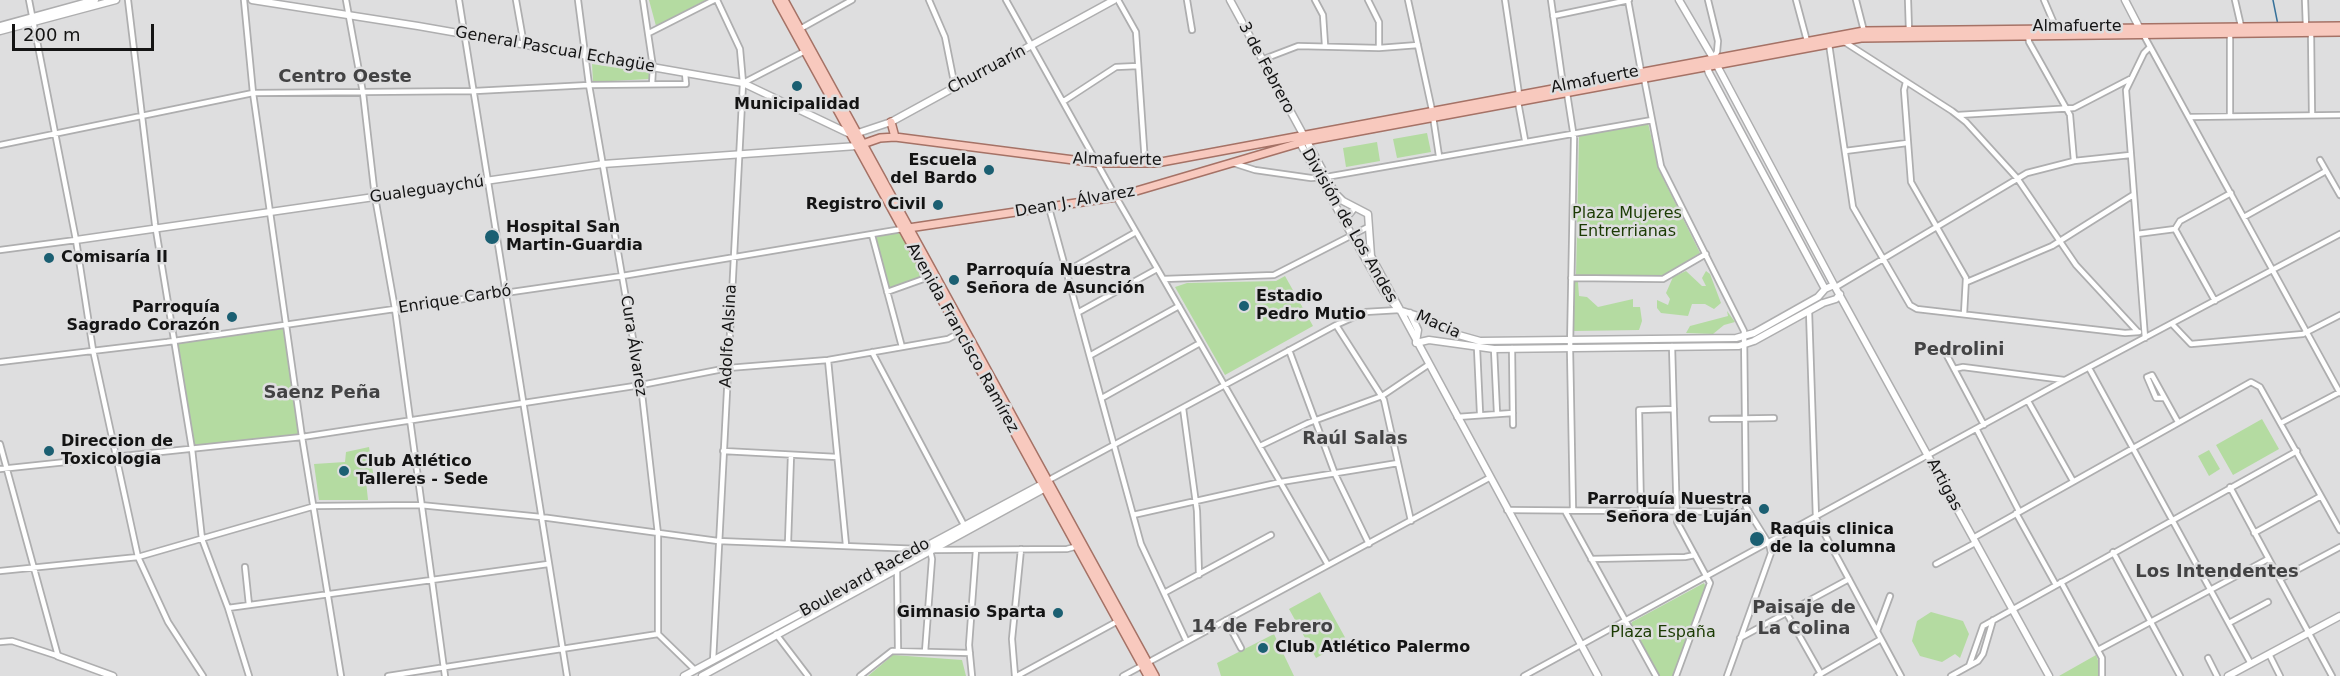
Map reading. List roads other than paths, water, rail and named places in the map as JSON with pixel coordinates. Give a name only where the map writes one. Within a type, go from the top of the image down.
[{"type":"main road","name":"Avenida Francisco Ramírez","points":[[777,0],[858,133],[860,145]]},
{"type":"main road","name":"Avenida Francisco Ramírez","points":[[784,0],[800,29],[848,133],[860,145],[1145,664],[1148,676]]},
{"type":"main road","name":"Almafuerte","points":[[1642,75],[1707,67],[1715,61],[1870,37],[2028,35],[2241,26],[2340,32]]},
{"type":"main road","name":"Almafuerte","points":[[860,145],[880,138],[896,137],[1097,163],[1145,163],[1179,160],[1303,140],[1864,31],[2056,28],[2230,33],[2340,26]]},
{"type":"main road","points":[[891,122],[896,137]]},
{"type":"main road","name":"Dean J. Álvarez","points":[[905,228],[1116,197],[1303,140]]},
{"type":"main road","name":"Avenida Francisco Ramírez","points":[[905,228],[959,333],[1046,485],[1118,621],[1155,676]]},
{"type":"street","points":[[29,0],[76,240],[93,350],[114,458],[138,557],[168,622],[203,676]]},
{"type":"street","points":[[0,31],[95,0]]},
{"type":"street","points":[[0,26],[116,0]]},
{"type":"street","points":[[128,0],[157,229],[192,449],[202,539],[228,608],[249,676]]},
{"type":"street","points":[[244,0],[253,93],[302,437],[341,676]]},
{"type":"street","name":"General Pascual Echagüe","points":[[252,0],[464,34],[743,83],[848,133]]},
{"type":"street","points":[[346,0],[363,93],[375,197],[395,309],[408,421],[445,676]]},
{"type":"street","points":[[459,0],[567,676]]},
{"type":"street","points":[[516,0],[524,45]]},
{"type":"street","name":"Cura Álvarez","points":[[578,0],[590,85],[641,385],[658,534],[658,634]]},
{"type":"street","points":[[643,0],[653,67],[652,84]]},
{"type":"street","points":[[649,33],[715,0]]},
{"type":"street","name":"Adolfo Alsina","points":[[711,673],[743,83],[740,49],[715,0]]},
{"type":"street","points":[[800,29],[852,0]]},
{"type":"street","points":[[929,0],[945,37],[955,87]]},
{"type":"street","points":[[1006,0],[1223,385],[1328,565]]},
{"type":"street","points":[[1114,0],[1134,26],[1145,163]]},
{"type":"street","name":"Churruarín","points":[[848,133],[858,133],[891,122],[1114,0]]},
{"type":"street","points":[[1187,0],[1192,30]]},
{"type":"street","name":"3 de Febrero","points":[[1230,0],[1264,59],[1303,140]]},
{"type":"street","points":[[1315,0],[1323,15],[1325,45]]},
{"type":"street","points":[[1368,0],[1378,22],[1379,48]]},
{"type":"street","points":[[1408,0],[1433,113],[1439,156]]},
{"type":"street","points":[[1505,0],[1525,140]]},
{"type":"street","points":[[1551,0],[1574,133],[1570,344],[1573,510]]},
{"type":"street","points":[[1553,16],[1629,0],[1661,166],[1743,327],[1746,502],[1771,553],[1727,676]]},
{"type":"street","points":[[1679,0],[1715,61],[1835,286],[2017,178],[2074,161],[2130,155]]},
{"type":"street","points":[[1707,0],[1718,41],[1715,61]]},
{"type":"street","points":[[1796,0],[1807,41]]},
{"type":"street","points":[[1856,0],[1864,31]]},
{"type":"street","points":[[1908,0],[1909,30]]},
{"type":"street","points":[[2044,0],[2056,28]]},
{"type":"street","points":[[2125,0],[2340,392],[2281,423]]},
{"type":"street","points":[[2235,0],[2241,26]]},
{"type":"street","points":[[2305,0],[2309,29],[2312,115]]},
{"type":"street","points":[[2230,33],[2230,115]]},
{"type":"street","points":[[2028,35],[2029,42],[2072,118],[2074,161]]},
{"type":"street","points":[[1843,41],[1958,115],[2017,178],[2076,265],[2145,338]]},
{"type":"street","points":[[1829,44],[1853,207],[1907,302],[1917,309],[2139,333]]},
{"type":"street","points":[[1264,59],[1298,46],[1379,48],[1418,45]]},
{"type":"street","points":[[2145,338],[2126,90],[2144,52],[2150,47]]},
{"type":"street","points":[[743,83],[808,49]]},
{"type":"street","points":[[1064,100],[1116,67],[1138,66]]},
{"type":"street","points":[[1707,67],[1828,302]]},
{"type":"street","points":[[0,144],[253,93],[475,91],[590,85],[686,84],[685,73]]},
{"type":"street","points":[[1958,115],[2067,109],[2081,105],[2130,79]]},
{"type":"street","points":[[1906,81],[1907,144],[1912,186],[1937,226],[1967,282],[1964,314]]},
{"type":"street","points":[[2189,117],[2340,115]]},
{"type":"street","points":[[1231,163],[1250,169],[1323,177],[1525,140],[1652,120]]},
{"type":"street","name":"División de Los Andes","points":[[1303,140],[1351,234],[1384,292],[1399,310]]},
{"type":"street","points":[[1845,152],[1907,144]]},
{"type":"street","name":"Gualeguaychú","points":[[0,250],[603,164],[860,145]]},
{"type":"street","points":[[2320,160],[2340,195]]},
{"type":"street","points":[[2244,217],[2326,171]]},
{"type":"street","name":"División de Los Andes","points":[[1323,177],[1338,197],[1368,214],[1371,256],[1598,676]]},
{"type":"street","points":[[2137,234],[2175,228],[2180,221],[2231,193]]},
{"type":"street","points":[[1967,282],[2060,242],[2133,195]]},
{"type":"street","points":[[1049,208],[1141,544],[1186,640]]},
{"type":"street","points":[[1344,220],[1356,208]]},
{"type":"street","points":[[1164,279],[1274,274],[1368,226]]},
{"type":"street","name":"Enrique Carbó","points":[[0,362],[174,341],[622,276],[905,228]]},
{"type":"street","points":[[2175,228],[2215,301]]},
{"type":"street","points":[[1067,272],[1136,232]]},
{"type":"street","points":[[1524,676],[1709,577],[2065,380],[2340,234]]},
{"type":"street","points":[[872,235],[902,347]]},
{"type":"street","points":[[1571,278],[1663,279],[1706,254]]},
{"type":"street","points":[[1079,312],[1157,269]]},
{"type":"street","points":[[887,292],[929,277]]},
{"type":"street","name":"Macia","points":[[1416,343],[1429,340],[1494,349],[1744,336],[1835,286]]},
{"type":"street","name":"Artigas","points":[[1835,286],[2049,676]]},
{"type":"street","name":"Macia","points":[[1046,485],[1223,385],[1365,312],[1399,310],[1431,320],[1455,334],[1473,340],[1672,346],[1744,345],[1836,299],[1840,294]]},
{"type":"street","points":[[1091,356],[1179,306]]},
{"type":"street","points":[[1809,311],[1816,518],[1901,676]]},
{"type":"street","name":"División de Los Andes","points":[[1410,313],[1418,330],[1416,343]]},
{"type":"street","points":[[2172,324],[2191,344],[2307,333],[2340,315]]},
{"type":"street","points":[[1336,325],[1382,396],[1411,520]]},
{"type":"street","points":[[0,469],[302,437],[641,385],[728,368],[828,360],[948,339],[959,333]]},
{"type":"street","points":[[1102,398],[1200,343]]},
{"type":"street","points":[[1672,346],[1678,526],[1709,577],[1709,586],[1676,676]]},
{"type":"street","points":[[1477,348],[1480,413]]},
{"type":"street","points":[[1512,348],[1513,425]]},
{"type":"street","points":[[1494,349],[1497,413]]},
{"type":"street","points":[[1289,350],[1335,474],[1369,544]]},
{"type":"street","points":[[1944,350],[1984,425]]},
{"type":"street","points":[[872,352],[964,525]]},
{"type":"street","points":[[828,360],[846,545]]},
{"type":"street","points":[[1260,446],[1316,420],[1382,396],[1428,365]]},
{"type":"street","points":[[1954,369],[1963,367],[2065,380]]},
{"type":"street","points":[[2089,368],[2251,664]]},
{"type":"street","points":[[2164,398],[2156,398],[2147,381],[2149,375],[2152,375],[2178,422]]},
{"type":"street","points":[[1936,564],[2018,512],[2251,382],[2260,387],[2340,530]]},
{"type":"street","points":[[2028,401],[2073,481]]},
{"type":"street","points":[[1183,408],[1196,503],[1199,574]]},
{"type":"street","points":[[1641,512],[1639,410],[1674,409]]},
{"type":"street","points":[[1456,417],[1480,413],[1513,413]]},
{"type":"street","points":[[1712,419],[1774,418]]},
{"type":"street","points":[[1977,430],[2018,512],[2098,650],[2103,663],[2102,676]]},
{"type":"street","points":[[0,444],[58,656]]},
{"type":"street","points":[[723,451],[837,457]]},
{"type":"street","points":[[1969,666],[1981,630],[1993,620],[2297,451]]},
{"type":"street","points":[[788,543],[791,454]]},
{"type":"street","points":[[1133,515],[1196,503],[1281,482],[1398,463]]},
{"type":"street","points":[[1123,676],[1489,478]]},
{"type":"street","name":"Boulevard Racedo","points":[[684,676],[964,525],[1046,485]]},
{"type":"street","name":"Boulevard Racedo","points":[[702,676],[1046,485]]},
{"type":"street","points":[[2230,487],[2332,676]]},
{"type":"street","points":[[2254,533],[2321,496]]},
{"type":"street","points":[[0,571],[138,557],[315,506],[420,506],[541,517],[718,541],[930,550],[1078,546]]},
{"type":"street","points":[[1507,510],[1749,512]]},
{"type":"street","points":[[1565,511],[1656,676]]},
{"type":"street","points":[[1164,593],[1271,536]]},
{"type":"street","points":[[2280,579],[2340,547]]},
{"type":"street","points":[[972,676],[970,654],[976,549]]},
{"type":"street","points":[[1021,549],[1012,645],[1016,676],[1118,621]]},
{"type":"street","points":[[925,652],[932,559],[930,550]]},
{"type":"street","points":[[2113,552],[2180,676]]},
{"type":"street","points":[[1591,559],[1695,555]]},
{"type":"street","points":[[2098,650],[2268,558]]},
{"type":"street","points":[[228,608],[548,564]]},
{"type":"street","points":[[245,567],[249,605]]},
{"type":"street","points":[[897,568],[898,650]]},
{"type":"street","points":[[1740,638],[1849,579]]},
{"type":"street","points":[[1877,631],[1890,596]]},
{"type":"street","points":[[2229,623],[2268,602]]},
{"type":"street","points":[[1787,614],[1820,675],[1881,639]]},
{"type":"street","points":[[2228,676],[2340,616]]},
{"type":"street","points":[[1226,620],[1241,648]]},
{"type":"street","points":[[1951,676],[1969,666],[1983,654],[1993,620]]},
{"type":"street","points":[[388,676],[658,634],[702,676]]},
{"type":"street","points":[[776,634],[808,676]]},
{"type":"street","points":[[0,642],[17,642],[113,676]]},
{"type":"street","points":[[860,676],[890,652],[898,650],[970,654]]},
{"type":"street","points":[[2269,654],[2280,676]]},
{"type":"street","points":[[2208,658],[2217,676]]},
{"type":"street","points":[[1538,669],[1542,676]]},
{"type":"waterway","points":[[2273,0],[2278,25]]},
{"type":"place","name":"Municipalidad","points":[[797,86]]},
{"type":"place","name":"Escuela del Bardo","points":[[989,170]]},
{"type":"place","name":"Registro Civil","points":[[938,205]]},
{"type":"place","name":"Hospital San Martin-Guardia","points":[[492,237]]},
{"type":"place","name":"Comisaría II","points":[[49,258]]},
{"type":"place","name":"Parroquía Nuestra Señora de Asunción","points":[[954,280]]},
{"type":"place","name":"Estadio Pedro Mutio","points":[[1244,306]]},
{"type":"place","name":"Parroquía Sagrado Corazón","points":[[232,317]]},
{"type":"place","name":"Direccion de Toxicologia","points":[[49,451]]},
{"type":"place","name":"Club Atlético Talleres - Sede","points":[[344,471]]},
{"type":"place","name":"Parroquía Nuestra Señora de Luján","points":[[1764,509]]},
{"type":"place","name":"Raquis clinica de la columna","points":[[1757,539]]},
{"type":"place","name":"Gimnasio Sparta","points":[[1058,613]]},
{"type":"place","name":"Club Atlético Palermo","points":[[1263,648]]},
{"type":"district","name":"Centro Oeste","points":[[345,77]]},
{"type":"district","name":"Pedrolini","points":[[1959,350]]},
{"type":"district","name":"Saenz Peña","points":[[322,393]]},
{"type":"district","name":"Raúl Salas","points":[[1355,439]]},
{"type":"district","name":"Los Intendentes","points":[[2217,572]]},
{"type":"district","name":"Paisaje de La Colina","points":[[1804,618]]},
{"type":"district","name":"14 de Febrero","points":[[1262,627]]},
{"type":"park label","name":"Plaza Mujeres Entrerrianas","points":[[1627,223]]},
{"type":"park label","name":"Plaza España","points":[[1663,633]]}]
